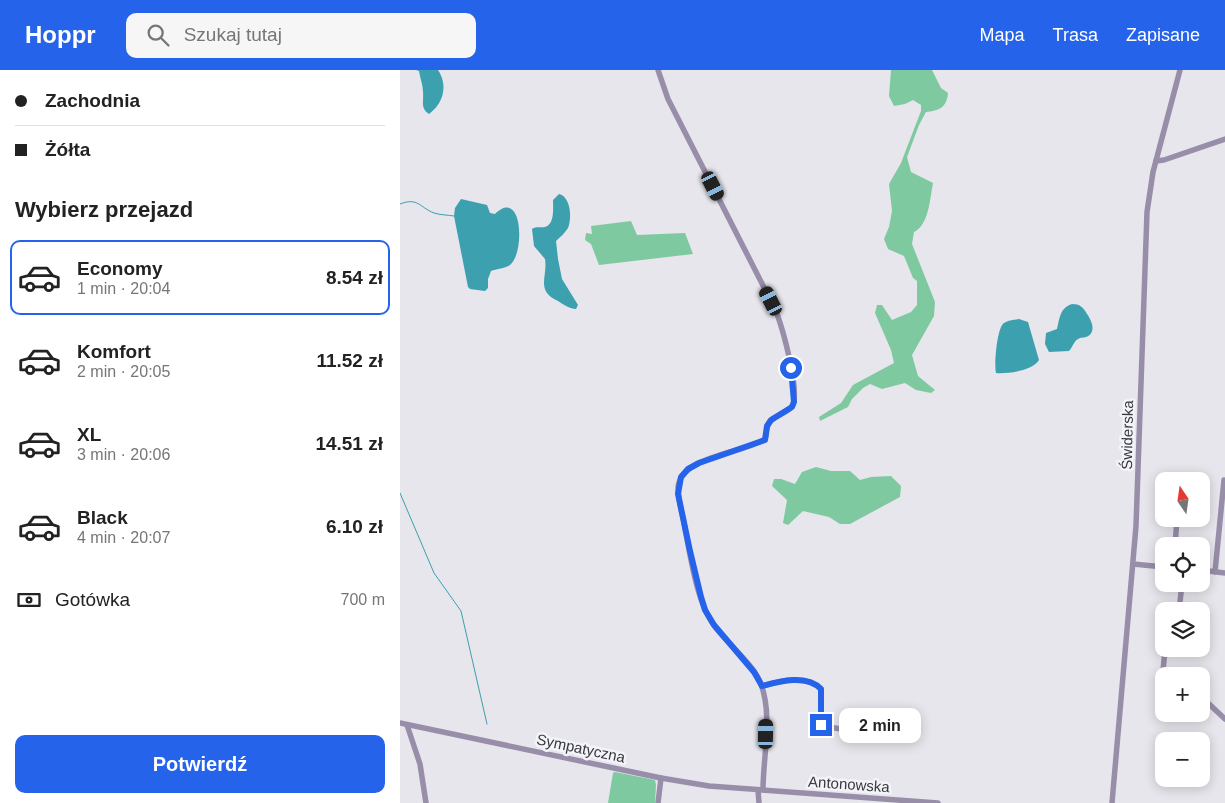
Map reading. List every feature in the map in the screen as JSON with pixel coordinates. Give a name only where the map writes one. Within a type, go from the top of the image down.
[{"type":"street","points":[[658,70],[668,99],[776,311],[784,333],[794,391],[792,407],[771,420],[767,426],[765,440],[693,466],[681,477],[678,487],[690,551],[705,610],[714,625],[754,672],[762,686],[766,722],[759,803]]},
{"type":"street","name":"Świderska","points":[[1112,803],[1139,480],[1147,212],[1150,182],[1180,70]]},
{"type":"street","points":[[1156,161],[1225,139]]},
{"type":"street","points":[[1215,572],[1224,480]]},
{"type":"street","points":[[1133,564],[1155,566]]},
{"type":"street","points":[[1210,571],[1225,573]]},
{"type":"street","points":[[762,686],[776,683],[813,682],[821,689],[821,725],[841,728]]},
{"type":"street","points":[[1210,705],[1225,719]]},
{"type":"street","name":"Sympatyczna","points":[[400,723],[661,778],[709,786],[760,790]]},
{"type":"street","points":[[407,725],[420,764],[426,803]]},
{"type":"street","points":[[658,803],[661,778]]},
{"type":"street","name":"Antonowska","points":[[760,790],[897,802],[938,803]]},
{"type":"green space","points":[[891,70],[932,70],[941,88],[948,93],[946,102],[942,107],[935,111],[926,112],[907,157],[911,172],[933,183],[926,217],[923,224],[914,232],[912,244],[935,302],[934,316],[912,355],[918,376],[935,390],[931,393],[916,390],[905,383],[882,389],[870,384],[852,399],[848,407],[820,421],[819,417],[841,403],[853,385],[894,363],[891,350],[875,313],[877,305],[882,305],[892,320],[911,312],[917,305],[917,281],[913,278],[904,256],[888,249],[884,239],[889,227],[892,211],[889,184],[901,163],[921,111],[921,105],[913,100],[894,106],[889,96]]},
{"type":"green space","points":[[631,221],[637,235],[685,233],[693,254],[599,265],[591,244],[585,240],[586,233],[592,234],[591,226]]},
{"type":"green space","points":[[816,467],[831,471],[850,471],[860,480],[871,477],[891,476],[901,486],[900,497],[850,524],[840,524],[829,517],[803,511],[788,525],[783,523],[787,500],[772,486],[774,479],[781,479],[795,484],[802,472]]},
{"type":"green space","points":[[613,773],[655,780],[655,803],[608,803]]},
{"type":"water","points":[[416,70],[438,70],[443,82],[444,88],[441,99],[429,114],[423,107],[423,89],[419,71]]},
{"type":"water","points":[[559,194],[568,203],[570,219],[568,228],[556,241],[558,259],[562,279],[578,305],[576,309],[551,297],[547,292],[544,283],[545,259],[534,246],[532,229],[548,225],[553,215],[553,200]]},
{"type":"water","points":[[461,199],[487,205],[490,213],[495,214],[504,208],[511,209],[516,215],[519,225],[518,248],[515,258],[510,265],[491,271],[488,279],[488,288],[485,291],[468,287],[454,216],[455,208]]},
{"type":"water","points":[[1072,304],[1079,305],[1086,312],[1092,323],[1092,333],[1077,340],[1069,351],[1049,352],[1045,344],[1046,333],[1057,329],[1063,311]]},
{"type":"water","points":[[1019,319],[1028,322],[1039,360],[1036,364],[1025,369],[996,373],[997,346],[1002,326],[1007,321]]},
{"type":"waterway","points":[[400,204],[415,202],[434,213],[454,216]]},
{"type":"waterway","points":[[400,493],[434,573],[461,611],[487,724]]},
{"type":"route","points":[[791,368],[794,402],[792,407],[771,420],[767,426],[765,440],[693,466],[681,477],[678,494],[701,597],[709,619],[754,672],[762,686],[791,681],[813,682],[818,685],[821,689],[821,725]]}]
